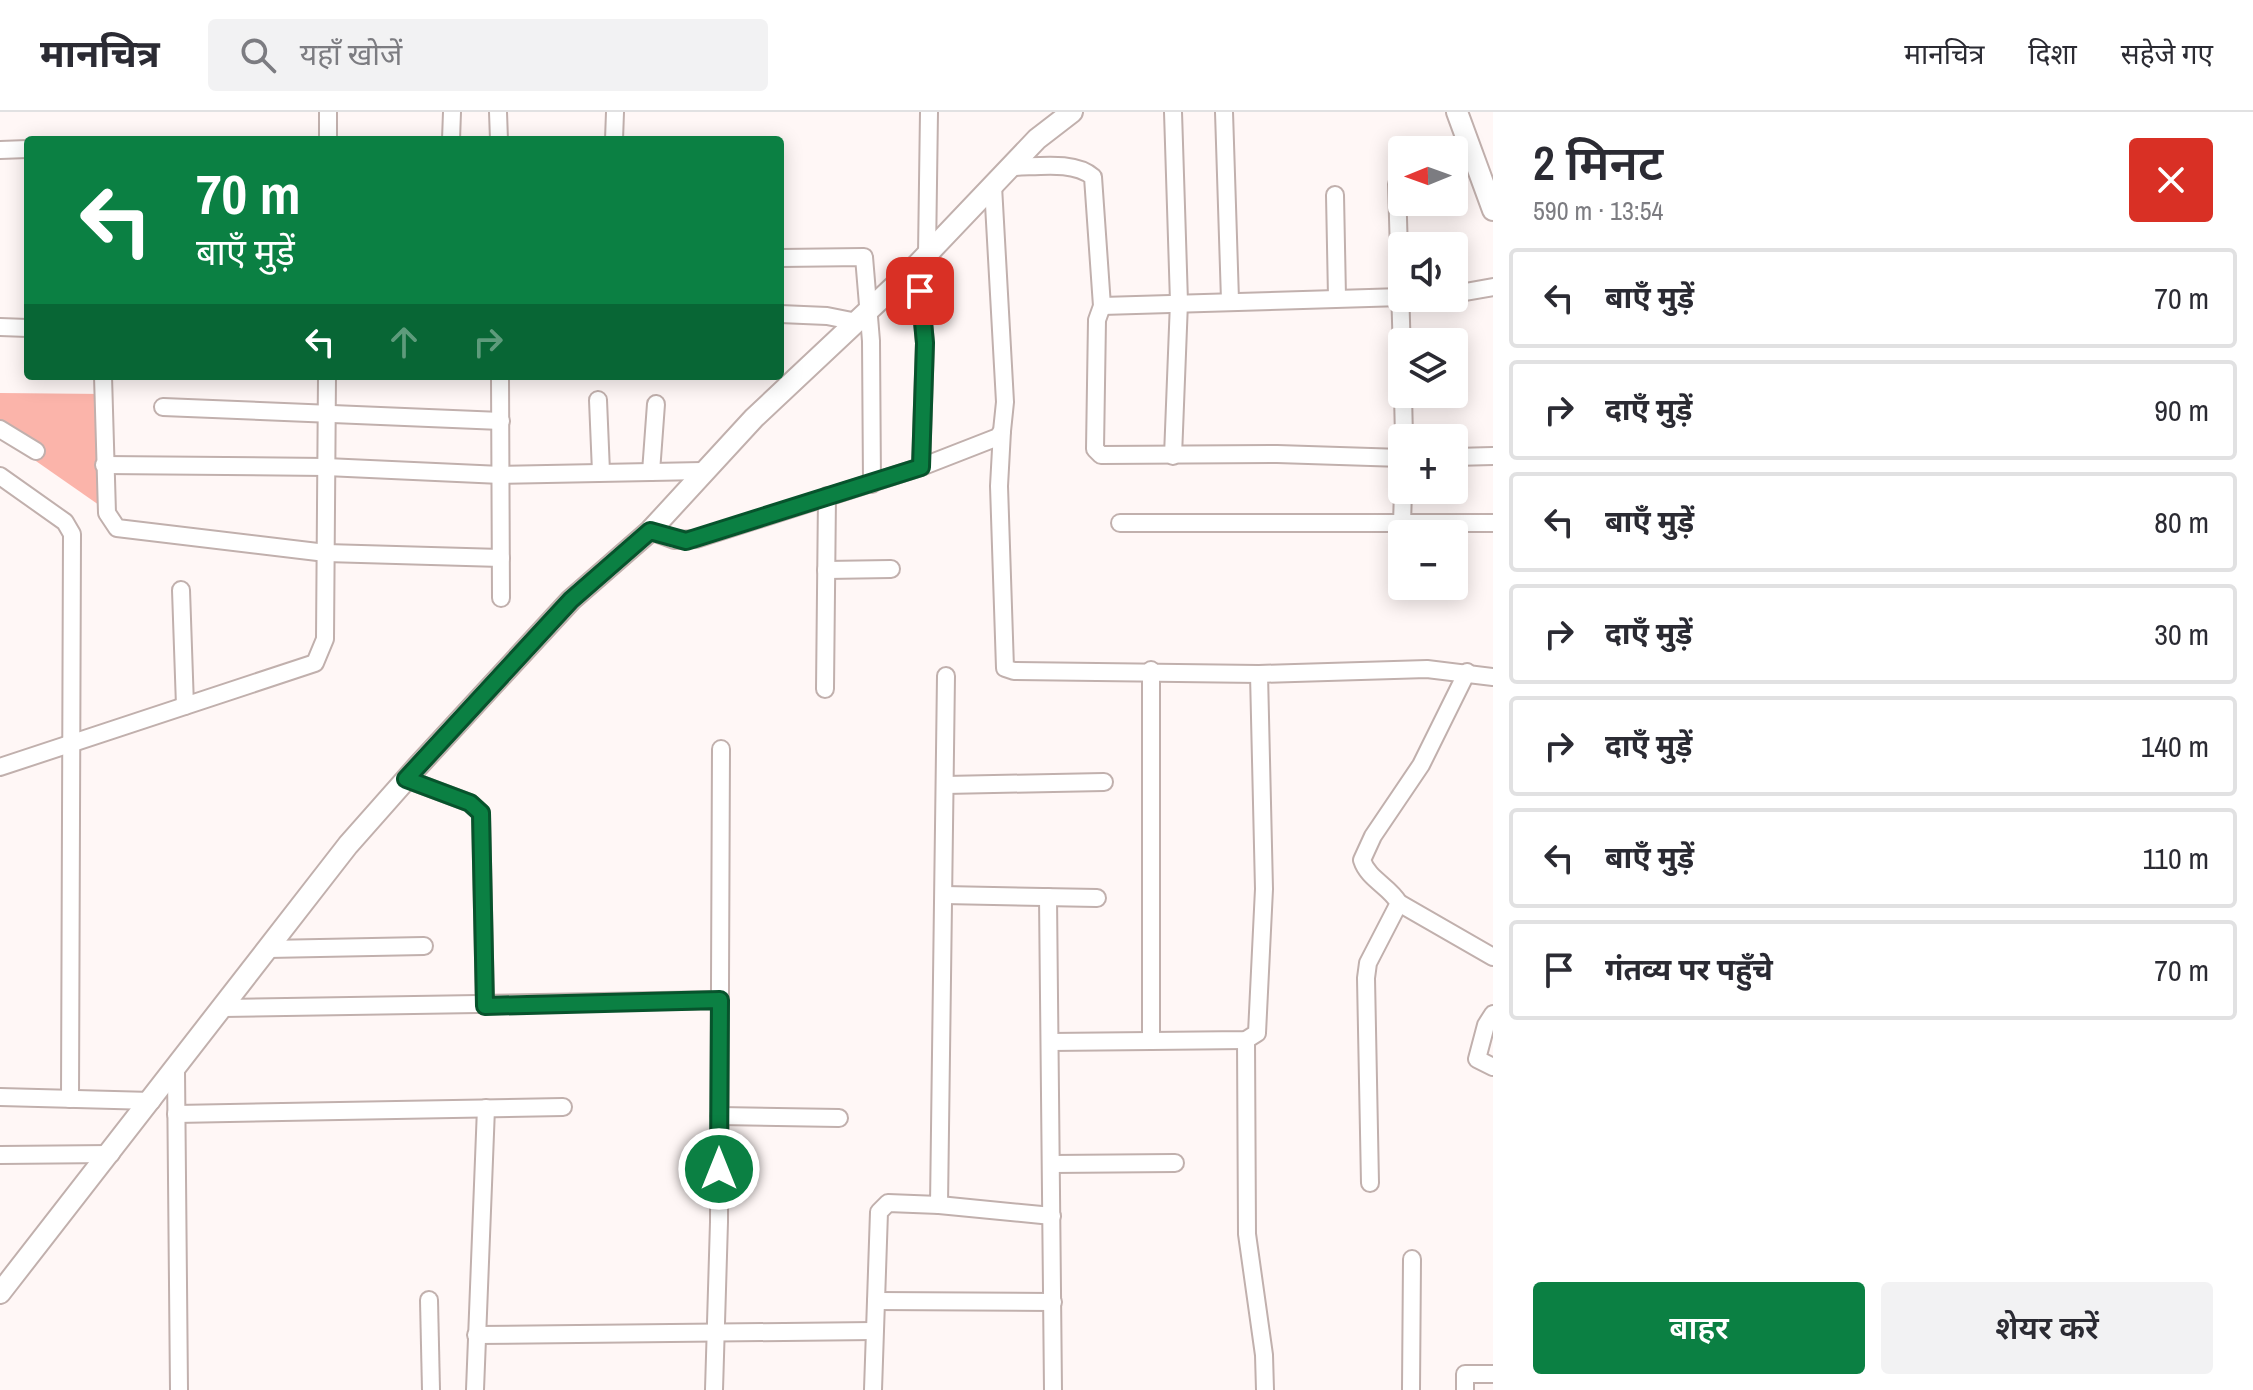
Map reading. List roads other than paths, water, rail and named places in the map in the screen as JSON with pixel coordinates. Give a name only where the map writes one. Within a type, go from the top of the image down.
[{"type":"street","points":[[328,112],[328,136]]},
{"type":"street","points":[[451,136],[452,112]]},
{"type":"street","points":[[498,112],[499,136]]},
{"type":"street","points":[[614,136],[615,112]]},
{"type":"street","points":[[921,467],[925,343],[922,259],[929,112]]},
{"type":"street","points":[[2,1281],[111,1154],[348,845],[406,779],[571,600],[650,531],[703,471],[922,259],[1037,139],[1072,112]]},
{"type":"street","points":[[1173,112],[1179,302],[1173,456]]},
{"type":"street","points":[[1224,112],[1230,300]]},
{"type":"street","points":[[1457,112],[1493,210]]},
{"type":"street","points":[[0,150],[24,149]]},
{"type":"street","points":[[1011,167],[1070,167],[1087,171],[1093,177],[1102,306],[1097,335],[1095,449],[1112,457],[1277,454],[1388,458]]},
{"type":"street","points":[[993,186],[1005,402],[999,486],[1005,668],[1014,671],[1151,670],[1259,674],[1427,669],[1493,677]]},
{"type":"street","points":[[1335,195],[1337,297]]},
{"type":"street","points":[[784,258],[864,257],[863,317],[872,484]]},
{"type":"street","points":[[1468,291],[1493,287]]},
{"type":"street","points":[[1102,306],[1388,297]]},
{"type":"street","points":[[784,314],[863,317]]},
{"type":"street","points":[[0,327],[24,328]]},
{"type":"street","points":[[103,380],[107,513],[117,528],[326,553],[501,558]]},
{"type":"street","points":[[0,767],[315,663],[325,639],[327,380]]},
{"type":"street","points":[[500,380],[501,598]]},
{"type":"street","points":[[598,400],[601,472]]},
{"type":"street","points":[[651,472],[656,404]]},
{"type":"street","points":[[163,407],[501,421]]},
{"type":"street","points":[[0,429],[36,451]]},
{"type":"street","points":[[650,531],[686,541],[921,467],[990,442],[1002,431]]},
{"type":"street","points":[[1468,457],[1493,456]]},
{"type":"street","points":[[104,465],[326,467],[501,475],[703,471]]},
{"type":"street","points":[[0,476],[70,527],[70,1099]]},
{"type":"street","points":[[825,689],[827,496]]},
{"type":"street","points":[[1120,523],[1388,524]]},
{"type":"street","points":[[1468,523],[1493,523]]},
{"type":"street","points":[[826,570],[891,569]]},
{"type":"street","points":[[181,590],[185,706]]},
{"type":"street","points":[[1151,670],[1151,1041]]},
{"type":"street","points":[[1467,672],[1421,765],[1364,852],[1362,860],[1368,872],[1390,890],[1399,903],[1493,957]]},
{"type":"street","points":[[1050,1042],[1246,1040],[1257,1033],[1264,889],[1259,674]]},
{"type":"street","points":[[939,1205],[946,676]]},
{"type":"street","points":[[714,1390],[721,749]]},
{"type":"street","points":[[406,779],[470,803],[481,813],[485,1006]]},
{"type":"street","points":[[945,785],[1104,782]]},
{"type":"street","points":[[944,895],[1097,898]]},
{"type":"street","points":[[1048,897],[1053,1390]]},
{"type":"street","points":[[1370,1183],[1366,978],[1368,963],[1399,903]]},
{"type":"street","points":[[268,949],[424,946]]},
{"type":"street","points":[[223,1008],[720,1000]]},
{"type":"street","points":[[1493,1014],[1486,1025],[1477,1059],[1493,1067]]},
{"type":"street","points":[[1246,1040],[1247,1234],[1264,1355],[1265,1390]]},
{"type":"street","points":[[176,1071],[179,1390]]},
{"type":"street","points":[[0,1097],[152,1101]]},
{"type":"street","points":[[176,1114],[563,1107]]},
{"type":"street","points":[[475,1390],[486,1108]]},
{"type":"street","points":[[719,1116],[839,1118]]},
{"type":"street","points":[[0,1155],[111,1154]]},
{"type":"street","points":[[1052,1164],[1175,1163]]},
{"type":"street","points":[[873,1390],[881,1207],[900,1203],[939,1205],[1052,1216]]},
{"type":"street","points":[[1411,1390],[1412,1259]]},
{"type":"street","points":[[429,1300],[431,1390]]},
{"type":"street","points":[[876,1301],[1053,1302]]},
{"type":"street","points":[[476,1335],[874,1331]]},
{"type":"street","points":[[1465,1390],[1465,1374],[1493,1374]]}]
